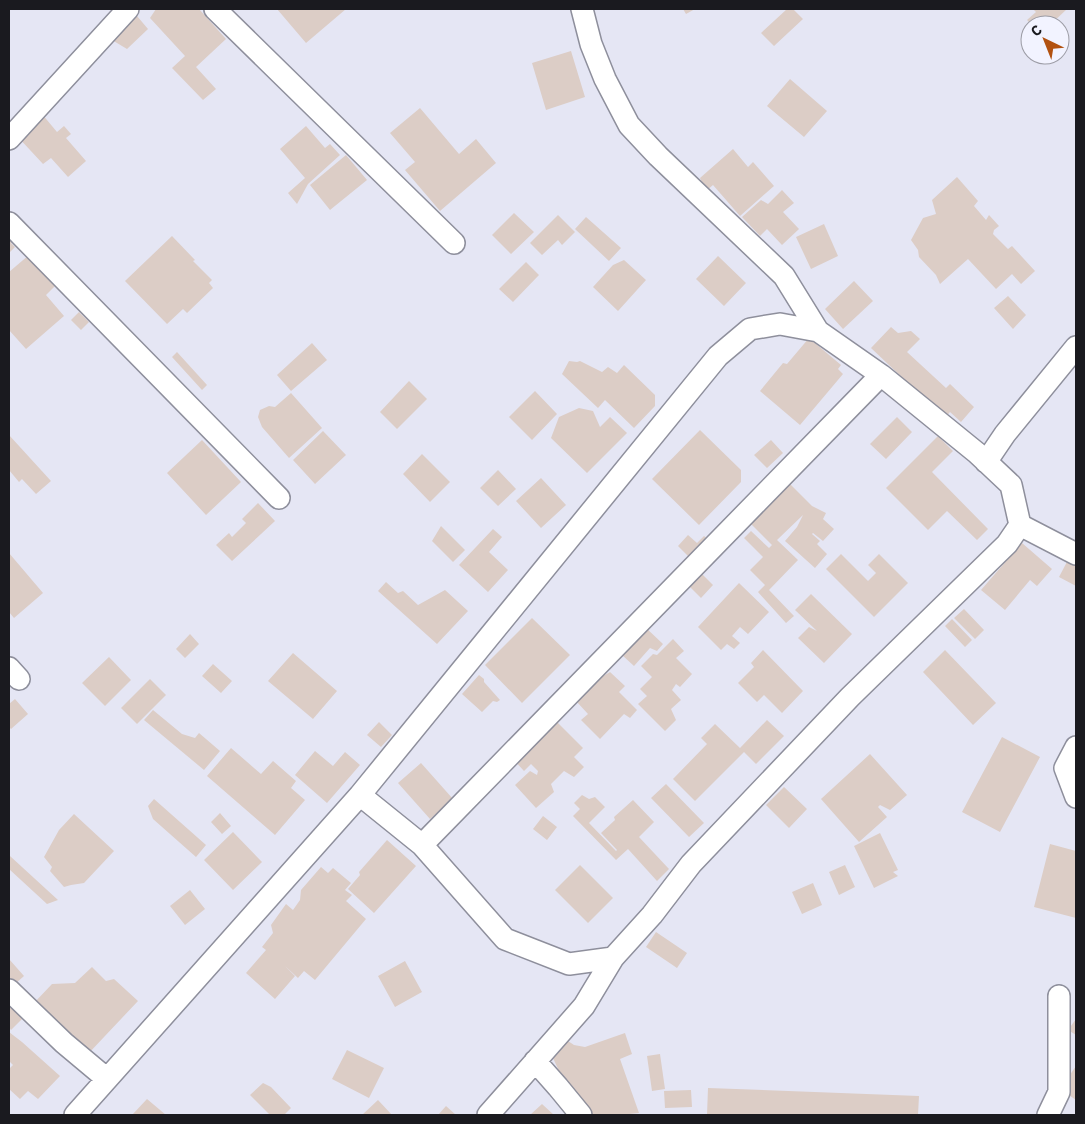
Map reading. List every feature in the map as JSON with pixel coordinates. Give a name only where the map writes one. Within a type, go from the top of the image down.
[{"type":"street","points":[[9,139],[128,9]]},
{"type":"street","points":[[215,9],[454,244]]},
{"type":"street","points":[[488,1115],[584,1006],[613,958],[652,915],[691,864],[850,697],[1007,544],[1020,525],[1011,485],[881,375],[818,331],[784,276],[658,156],[629,125],[605,79],[591,44],[582,9]]},
{"type":"street","points":[[9,223],[279,498]]},
{"type":"street","points":[[75,1115],[360,796],[718,356],[750,329],[780,324],[818,331]]},
{"type":"street","points":[[986,462],[1005,434],[1076,347]]},
{"type":"street","points":[[422,845],[881,375]]},
{"type":"street","points":[[1020,525],[1076,554]]},
{"type":"street","points":[[1076,747],[1065,768],[1076,797]]},
{"type":"street","points":[[360,796],[422,845],[506,939],[569,964],[613,958]]},
{"type":"street","points":[[9,990],[64,1043],[107,1080]]},
{"type":"street","points":[[1048,1115],[1059,1092],[1059,996]]},
{"type":"street","points":[[535,1061],[581,1115]]},
{"type":"building","points":[[156,9],[199,9],[226,39],[196,67],[216,89],[203,100],[172,68],[185,56],[150,18]]},
{"type":"building","points":[[277,9],[346,9],[306,43]]},
{"type":"building","points":[[683,9],[695,9],[686,14]]},
{"type":"building","points":[[787,9],[793,9],[803,19],[774,46],[761,33]]},
{"type":"building","points":[[1033,9],[1067,9],[1061,15],[1033,15],[1036,12]]},
{"type":"building","points":[[137,16],[148,29],[127,49],[112,40]]},
{"type":"building","points":[[571,51],[585,97],[546,110],[532,63]]},
{"type":"building","points":[[790,79],[827,111],[804,137],[767,106]]},
{"type":"building","points":[[420,108],[459,154],[476,139],[496,163],[440,211],[405,170],[415,162],[390,133]]},
{"type":"building","points":[[42,114],[57,132],[64,126],[71,134],[66,138],[86,161],[68,177],[51,158],[43,164],[17,136]]},
{"type":"building","points":[[306,126],[325,148],[330,144],[340,155],[308,184],[297,204],[288,193],[305,178],[280,149]]},
{"type":"building","points":[[733,149],[748,167],[753,162],[774,186],[740,216],[713,185],[706,191],[700,178]]},
{"type":"building","points":[[346,155],[367,180],[330,210],[310,185]]},
{"type":"building","points":[[957,177],[978,201],[974,206],[986,220],[989,215],[999,226],[994,230],[993,234],[1008,249],[1012,246],[1035,271],[1021,284],[1012,274],[996,289],[968,259],[940,284],[936,275],[919,257],[918,250],[911,240],[923,218],[936,214],[932,200]]},
{"type":"building","points":[[782,190],[794,203],[783,212],[799,229],[782,245],[767,229],[760,236],[742,217],[761,200],[768,204]]},
{"type":"building","points":[[514,213],[534,232],[511,254],[492,235]]},
{"type":"building","points":[[558,215],[575,232],[562,245],[558,240],[542,255],[530,243]]},
{"type":"building","points":[[586,217],[621,248],[609,261],[575,229]]},
{"type":"building","points":[[824,224],[838,256],[811,269],[796,237]]},
{"type":"building","points":[[9,229],[17,238],[11,243],[15,247],[9,253]]},
{"type":"building","points":[[172,236],[212,280],[209,283],[213,288],[187,313],[183,309],[167,324],[125,281]]},
{"type":"building","points":[[29,255],[56,285],[46,295],[64,316],[26,349],[9,330],[9,272]]},
{"type":"building","points":[[718,256],[746,283],[724,306],[696,279]]},
{"type":"building","points":[[624,260],[646,280],[618,311],[593,287],[613,265]]},
{"type":"building","points":[[526,262],[539,275],[513,302],[499,289]]},
{"type":"building","points":[[854,281],[873,301],[843,329],[825,309]]},
{"type":"building","points":[[1008,296],[1026,315],[1013,329],[994,308]]},
{"type":"building","points":[[79,312],[89,322],[81,330],[71,320]]},
{"type":"building","points":[[891,327],[898,333],[911,331],[920,339],[907,352],[946,388],[950,384],[974,407],[961,422],[950,412],[945,418],[871,348]]},
{"type":"building","points":[[809,338],[841,365],[838,369],[843,374],[800,425],[760,391],[783,363],[787,364]]},
{"type":"building","points":[[312,343],[327,360],[291,391],[277,375]]},
{"type":"building","points":[[177,352],[207,385],[202,390],[172,357]]},
{"type":"building","points":[[569,361],[580,361],[602,372],[608,367],[617,373],[624,365],[655,395],[655,406],[634,428],[605,400],[598,408],[562,374]]},
{"type":"building","points":[[409,381],[427,399],[397,429],[380,412]]},
{"type":"building","points":[[535,391],[557,414],[532,440],[509,417]]},
{"type":"building","points":[[291,393],[322,428],[289,458],[262,427],[258,417],[260,410],[269,406],[275,407]]},
{"type":"building","points":[[579,408],[593,411],[600,427],[610,417],[627,433],[587,473],[551,438],[559,417]]},
{"type":"building","points":[[897,417],[912,432],[886,459],[870,444]]},
{"type":"building","points":[[700,430],[741,470],[741,482],[699,525],[652,479]]},
{"type":"building","points":[[323,431],[346,455],[315,484],[293,460]]},
{"type":"building","points":[[9,435],[51,481],[36,494],[22,479],[19,482],[9,470]]},
{"type":"building","points":[[938,436],[953,451],[932,472],[988,529],[977,540],[947,511],[928,530],[886,488]]},
{"type":"building","points":[[202,440],[241,482],[206,515],[167,473]]},
{"type":"building","points":[[771,440],[783,453],[767,468],[754,455]]},
{"type":"building","points":[[422,454],[450,482],[430,502],[403,474]]},
{"type":"building","points":[[498,470],[516,489],[498,506],[480,488]]},
{"type":"building","points":[[541,478],[566,505],[541,528],[516,501]]},
{"type":"building","points":[[788,482],[812,506],[826,513],[823,519],[834,529],[823,541],[812,534],[820,541],[817,544],[827,554],[815,568],[785,541],[797,527],[803,515],[777,540],[798,560],[769,590],[794,616],[786,623],[758,592],[765,585],[750,570],[763,557],[744,538],[751,531],[769,548],[772,545],[745,518]]},
{"type":"building","points":[[258,503],[275,521],[232,561],[216,545],[229,533],[232,537],[246,523],[242,519]]},
{"type":"building","points":[[441,526],[465,550],[453,562],[432,541]]},
{"type":"building","points":[[493,529],[502,537],[489,552],[508,570],[488,592],[459,565]]},
{"type":"building","points":[[688,535],[697,543],[704,536],[709,540],[691,559],[678,546]]},
{"type":"building","points":[[1022,543],[1052,569],[1037,586],[1030,580],[1005,610],[981,590]]},
{"type":"building","points":[[9,553],[43,593],[14,618],[9,612]]},
{"type":"building","points":[[841,554],[868,581],[876,573],[868,565],[879,554],[908,583],[874,617],[826,569]]},
{"type":"building","points":[[1069,558],[1076,561],[1076,586],[1059,577]]},
{"type":"building","points":[[697,569],[713,585],[701,598],[685,582]]},
{"type":"building","points":[[386,582],[398,593],[403,591],[418,605],[445,590],[468,611],[437,644],[378,591]]},
{"type":"building","points":[[739,583],[769,612],[748,634],[740,627],[732,636],[740,643],[734,649],[727,644],[721,650],[698,627]]},
{"type":"building","points":[[811,594],[852,634],[824,663],[798,638],[809,627],[817,631],[795,610]]},
{"type":"building","points":[[964,609],[984,630],[975,639],[954,618]]},
{"type":"building","points":[[532,618],[570,655],[522,703],[485,665]]},
{"type":"building","points":[[952,619],[972,640],[965,647],[945,626]]},
{"type":"building","points":[[644,626],[663,644],[657,651],[650,648],[634,666],[622,655]]},
{"type":"building","points":[[190,634],[199,644],[185,658],[176,649]]},
{"type":"building","points":[[673,639],[684,651],[676,658],[692,674],[680,687],[676,684],[672,690],[681,700],[671,709],[676,720],[665,731],[638,704],[647,696],[640,689],[652,677],[641,666],[653,654],[657,655]]},
{"type":"building","points":[[763,650],[803,691],[782,713],[764,695],[757,702],[738,683],[754,667],[751,663]]},
{"type":"building","points":[[945,650],[996,703],[973,725],[923,672]]},
{"type":"building","points":[[293,653],[337,691],[313,719],[268,681]]},
{"type":"building","points":[[109,657],[131,680],[105,706],[82,683]]},
{"type":"building","points":[[213,664],[232,681],[221,693],[202,676]]},
{"type":"building","points":[[610,672],[625,686],[619,692],[637,710],[630,718],[624,714],[600,739],[581,720],[588,714],[576,701],[598,679]]},
{"type":"building","points":[[479,675],[500,700],[497,702],[493,701],[482,712],[462,694]]},
{"type":"building","points":[[150,679],[166,695],[137,724],[121,708]]},
{"type":"building","points":[[15,699],[28,714],[11,729],[9,727],[9,704]]},
{"type":"building","points":[[153,710],[182,734],[195,738],[199,733],[220,751],[204,770],[144,720]]},
{"type":"building","points":[[552,717],[583,748],[574,757],[584,767],[574,777],[564,771],[551,784],[554,792],[536,808],[515,785],[530,771],[537,775],[538,771],[531,764],[524,771],[512,758]]},
{"type":"building","points":[[767,720],[784,736],[756,764],[744,752],[695,801],[673,779],[707,744],[701,738],[715,724],[740,748]]},
{"type":"building","points":[[379,722],[392,735],[381,747],[367,735]]},
{"type":"building","points":[[1002,737],[1040,757],[1000,832],[962,812]]},
{"type":"building","points":[[231,748],[261,774],[273,761],[296,781],[291,788],[305,800],[275,835],[207,776]]},
{"type":"building","points":[[315,751],[333,766],[345,752],[360,765],[327,803],[295,775]]},
{"type":"building","points":[[870,754],[907,795],[890,810],[880,805],[878,807],[887,817],[859,842],[821,799]]},
{"type":"building","points":[[421,763],[453,799],[430,819],[398,783]]},
{"type":"building","points":[[666,784],[704,823],[689,837],[651,798]]},
{"type":"building","points":[[784,787],[807,809],[789,828],[766,805]]},
{"type":"building","points":[[582,795],[589,799],[595,797],[605,807],[589,823],[616,851],[601,833],[615,820],[614,817],[633,800],[654,822],[639,837],[669,869],[657,881],[628,849],[616,860],[573,816],[580,809],[574,803]]},
{"type":"building","points":[[154,799],[206,845],[196,857],[153,819],[148,806]]},
{"type":"building","points":[[220,813],[231,826],[222,834],[211,822]]},
{"type":"building","points":[[74,814],[114,851],[84,883],[64,887],[50,871],[52,867],[44,857],[59,830]]},
{"type":"building","points":[[543,816],[557,827],[547,840],[533,829]]},
{"type":"building","points":[[233,832],[262,862],[233,890],[204,860]]},
{"type":"building","points":[[880,833],[898,870],[893,872],[898,876],[874,888],[854,846]]},
{"type":"building","points":[[387,840],[416,866],[374,913],[348,889],[360,875],[359,872]]},
{"type":"building","points":[[1050,844],[1076,851],[1076,918],[1034,907]]},
{"type":"building","points":[[10,856],[58,900],[47,904],[9,869]]},
{"type":"building","points":[[580,865],[613,898],[588,923],[555,890]]},
{"type":"building","points":[[845,865],[855,887],[839,895],[829,872]]},
{"type":"building","points":[[321,867],[328,873],[333,868],[351,883],[345,890],[352,895],[346,901],[366,919],[315,980],[304,971],[298,978],[285,966],[295,976],[275,999],[246,973],[266,950],[262,947],[273,933],[271,925],[286,904],[293,910],[300,900],[301,890]]},
{"type":"building","points":[[813,883],[822,905],[802,914],[792,892]]},
{"type":"building","points":[[190,890],[205,909],[185,925],[170,906]]},
{"type":"building","points":[[656,932],[687,953],[677,968],[646,947]]},
{"type":"building","points":[[9,959],[24,976],[15,984],[9,977]]},
{"type":"building","points":[[405,961],[422,992],[395,1007],[378,976]]},
{"type":"building","points":[[92,967],[106,981],[114,979],[138,1001],[88,1054],[34,1003],[52,984],[75,983]]},
{"type":"building","points":[[9,1000],[25,1016],[11,1030],[9,1027]]},
{"type":"building","points":[[1076,1019],[1076,1035],[1068,1030]]},
{"type":"building","points":[[9,1032],[60,1076],[38,1099],[28,1091],[20,1099],[9,1089],[9,1069],[13,1065],[9,1061]]},
{"type":"building","points":[[625,1033],[632,1054],[620,1059],[639,1113],[588,1115],[572,1099],[553,1058],[565,1039],[574,1045],[585,1047]]},
{"type":"building","points":[[347,1050],[384,1068],[369,1098],[332,1079]]},
{"type":"building","points":[[660,1054],[665,1089],[652,1091],[647,1056]]},
{"type":"building","points":[[1076,1066],[1076,1100],[1060,1089]]},
{"type":"building","points":[[263,1083],[271,1087],[291,1108],[284,1115],[270,1115],[250,1095]]},
{"type":"building","points":[[708,1088],[919,1096],[918,1115],[707,1115]]},
{"type":"building","points":[[691,1090],[692,1107],[665,1108],[664,1091]]},
{"type":"building","points":[[147,1099],[166,1115],[132,1115]]},
{"type":"building","points":[[378,1100],[392,1115],[362,1115]]},
{"type":"building","points":[[542,1104],[554,1115],[530,1115]]},
{"type":"building","points":[[446,1106],[456,1115],[438,1115]]}]
